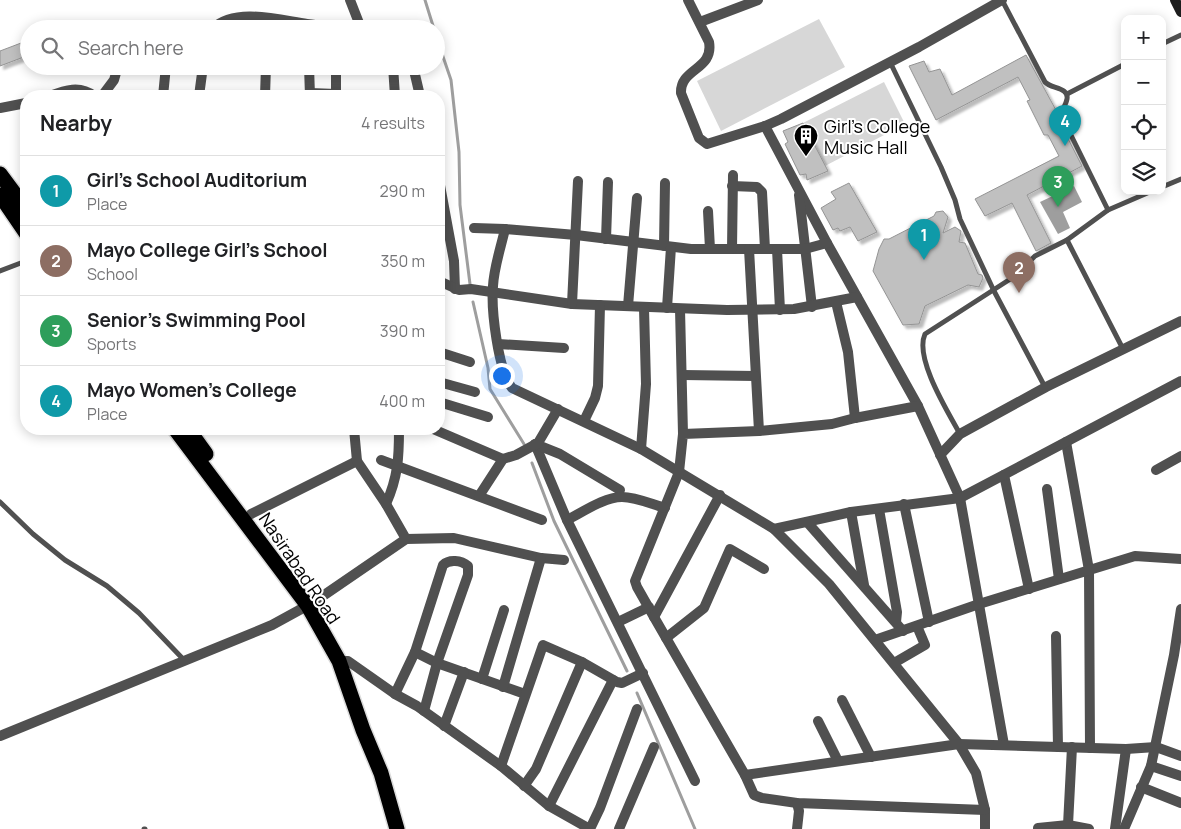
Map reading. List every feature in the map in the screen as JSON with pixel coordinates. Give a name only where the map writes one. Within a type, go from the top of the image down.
[{"type":"highway","points":[[0,174],[20,202]]},
{"type":"highway","points":[[0,195],[20,224]]},
{"type":"highway","name":"Nasirabad Road","points":[[180,435],[311,604]]},
{"type":"highway","name":"Nasirabad Road","points":[[192,435],[251,514],[311,604],[343,661],[405,829]]},
{"type":"highway","name":"Nasirabad Road","points":[[343,661],[363,730],[380,773],[397,829]]},
{"type":"street","points":[[350,0],[358,20]]},
{"type":"street","points":[[688,0],[709,42],[709,54],[706,61],[684,79],[681,93],[698,138],[707,144],[765,126],[919,47],[1002,0]]},
{"type":"street","points":[[700,22],[758,0]]},
{"type":"street","points":[[1175,0],[1181,12]]},
{"type":"street","points":[[232,20],[263,16],[281,20]]},
{"type":"street","points":[[106,90],[115,75]]},
{"type":"street","points":[[164,90],[165,75]]},
{"type":"street","points":[[200,90],[202,75]]},
{"type":"street","points":[[265,90],[266,75]]},
{"type":"street","points":[[309,75],[310,90]]},
{"type":"street","points":[[336,75],[336,90]]},
{"type":"street","points":[[394,75],[395,90]]},
{"type":"street","points":[[415,75],[419,90]]},
{"type":"street","points":[[0,108],[20,104]]},
{"type":"street","points":[[765,126],[827,243],[918,406],[960,498],[1004,745]]},
{"type":"street","points":[[732,175],[732,249]]},
{"type":"street","points":[[572,304],[578,181]]},
{"type":"street","points":[[606,238],[608,182]]},
{"type":"street","points":[[665,183],[668,247],[666,308]]},
{"type":"street","points":[[732,186],[757,187],[762,192],[765,249]]},
{"type":"street","points":[[799,189],[812,307]]},
{"type":"street","points":[[628,306],[637,198]]},
{"type":"street","points":[[708,211],[710,249]]},
{"type":"street","points":[[445,219],[454,261],[457,290]]},
{"type":"street","points":[[474,228],[505,228],[606,238],[668,247],[710,249],[805,249],[827,243]]},
{"type":"street","points":[[505,228],[495,272],[493,312],[503,372],[507,382],[512,388],[641,449],[720,495],[774,530],[829,584],[959,744],[976,773],[985,810],[985,829]]},
{"type":"street","points":[[749,249],[759,431]]},
{"type":"street","points":[[777,249],[780,310]]},
{"type":"street","points":[[445,284],[457,290],[470,289],[572,304],[644,308],[780,310],[812,307],[857,297]]},
{"type":"street","points":[[836,302],[848,352],[855,418]]},
{"type":"street","points":[[584,422],[596,398],[598,386],[600,305]]},
{"type":"street","points":[[641,449],[646,384],[644,308]]},
{"type":"street","points":[[680,309],[684,434],[678,472],[635,581],[745,775],[754,795],[797,803],[985,810]]},
{"type":"street","points":[[940,455],[960,434],[1046,387],[1181,321]]},
{"type":"street","points":[[498,344],[564,348]]},
{"type":"street","points":[[445,354],[470,362]]},
{"type":"street","points":[[683,375],[755,376]]},
{"type":"street","points":[[774,530],[851,512],[960,498],[1181,381]]},
{"type":"street","points":[[445,384],[475,392]]},
{"type":"street","points":[[445,404],[488,417]]},
{"type":"street","points":[[684,434],[759,431],[832,424],[918,406]]},
{"type":"street","points":[[479,496],[503,459],[516,455],[532,446],[542,437],[558,409]]},
{"type":"street","points":[[445,434],[503,459]]},
{"type":"street","points":[[354,435],[356,461],[386,504],[406,539]]},
{"type":"street","points":[[386,504],[394,486],[398,467],[399,435]]},
{"type":"street","points":[[1066,442],[1089,570],[1090,748]]},
{"type":"street","points":[[532,446],[560,454],[620,490]]},
{"type":"street","points":[[532,446],[618,622],[640,675],[695,782]]},
{"type":"street","points":[[1156,470],[1181,456]]},
{"type":"street","points":[[380,460],[542,520]]},
{"type":"street","points":[[251,514],[356,461]]},
{"type":"street","points":[[1004,474],[1029,589]]},
{"type":"street","points":[[1048,489],[1059,579]]},
{"type":"street","points":[[654,617],[720,495]]},
{"type":"street","points":[[567,520],[600,504],[620,497],[632,498],[664,508]]},
{"type":"street","points":[[904,504],[929,622]]},
{"type":"street","points":[[879,508],[897,612],[896,622]]},
{"type":"street","points":[[851,512],[864,586]]},
{"type":"street","points":[[807,522],[903,630]]},
{"type":"street","points":[[0,736],[272,625],[311,604],[406,539],[454,538],[542,558],[564,560]]},
{"type":"street","points":[[666,638],[704,608],[730,549],[764,569]]},
{"type":"street","points":[[875,640],[979,604],[1135,556],[1181,559]]},
{"type":"street","points":[[504,687],[542,558]]},
{"type":"street","points":[[395,694],[415,652],[443,565],[451,560],[465,564],[468,566],[468,575],[437,663],[424,711]]},
{"type":"street","points":[[618,622],[649,607]]},
{"type":"street","points":[[1124,829],[1151,766],[1178,655],[1181,609]]},
{"type":"street","points":[[482,679],[504,610]]},
{"type":"street","points":[[894,663],[925,645],[917,626]]},
{"type":"street","points":[[1056,636],[1058,747]]},
{"type":"street","points":[[501,766],[543,645],[582,662],[618,682]]},
{"type":"street","points":[[415,652],[437,663],[525,694]]},
{"type":"street","points":[[343,661],[424,711],[501,766],[549,806],[590,829],[600,808],[637,710]]},
{"type":"street","points":[[524,786],[536,769],[582,662]]},
{"type":"street","points":[[444,726],[464,672]]},
{"type":"street","points":[[549,806],[618,682],[640,675]]},
{"type":"street","points":[[842,700],[871,757]]},
{"type":"street","points":[[818,721],[838,762]]},
{"type":"street","points":[[745,775],[959,744],[1126,749],[1156,746],[1181,756]]},
{"type":"street","points":[[619,829],[654,747]]},
{"type":"street","points":[[1068,825],[1072,747]]},
{"type":"street","points":[[1115,829],[1126,749]]},
{"type":"street","points":[[1151,766],[1181,776]]},
{"type":"street","points":[[1141,787],[1181,804]]},
{"type":"street","points":[[797,803],[799,811],[797,829]]},
{"type":"street","points":[[1038,828],[1068,825],[1089,829]]},
{"type":"lane","points":[[1002,0],[1045,82],[1049,86],[1063,90],[1067,94],[1061,115],[1108,210]]},
{"type":"lane","points":[[1166,42],[1181,34]]},
{"type":"lane","points":[[890,62],[941,167],[955,200],[960,219],[994,291],[1046,387]]},
{"type":"lane","points":[[1067,94],[1121,66]]},
{"type":"lane","points":[[1166,185],[1181,179]]},
{"type":"lane","points":[[960,434],[931,381],[922,347],[922,339],[925,334],[994,291],[1015,276],[1030,259],[1067,240],[1108,210],[1143,195]]},
{"type":"lane","points":[[1067,240],[1123,350]]},
{"type":"lane","points":[[0,271],[20,263]]},
{"type":"lane","points":[[0,502],[33,534],[65,560],[106,586],[139,613],[184,661]]},
{"type":"shaded area","points":[[819,19],[845,67],[721,131],[697,81]]},
{"type":"shaded area","points":[[884,82],[905,124],[825,166],[803,123]]},
{"type":"shaded area","points":[[1074,186],[1082,202],[1063,212],[1070,228],[1058,234],[1040,202]]},
{"type":"building","points":[[20,43],[20,58],[0,66],[0,51]]},
{"type":"building","points":[[1026,55],[1057,112],[1057,117],[1082,166],[1027,195],[1051,243],[1036,251],[1012,203],[985,216],[975,199],[1059,156],[1048,135],[1044,135],[1027,101],[1030,100],[1018,77],[936,120],[909,66],[924,61],[929,72],[940,69],[952,95]]},
{"type":"building","name":"Girl's College Music Hall","points":[[803,123],[828,171],[807,180],[806,174],[800,175],[785,144],[788,142],[783,131]]},
{"type":"building","points":[[849,183],[877,232],[858,241],[850,227],[840,231],[838,228],[833,230],[821,208],[836,199],[831,192]]},
{"type":"building","points":[[943,211],[948,217],[943,233],[955,227],[961,231],[959,242],[965,243],[978,274],[982,275],[983,278],[979,287],[968,285],[925,306],[919,324],[903,325],[873,271],[879,249],[884,239],[889,239],[934,216],[936,212]]},
{"type":"waterway","points":[[425,0],[431,20]]},
{"type":"waterway","points":[[445,62],[451,80],[459,152],[460,205],[470,284]]},
{"type":"waterway","points":[[473,302],[488,368],[490,389],[524,444]]},
{"type":"waterway","points":[[532,463],[554,521],[627,671]]},
{"type":"waterway","points":[[637,693],[695,829]]},
{"type":"place","name":"Mayo Women's College","points":[[1065,146]]},
{"type":"place","name":"Girl's College Music Hall","points":[[806,157]]},
{"type":"place","name":"Senior's Swimming Pool","points":[[1058,207]]},
{"type":"place","name":"Girl's School Auditorium","points":[[924,260]]},
{"type":"place","name":"Mayo College Girl's School","points":[[1019,293]]}]
